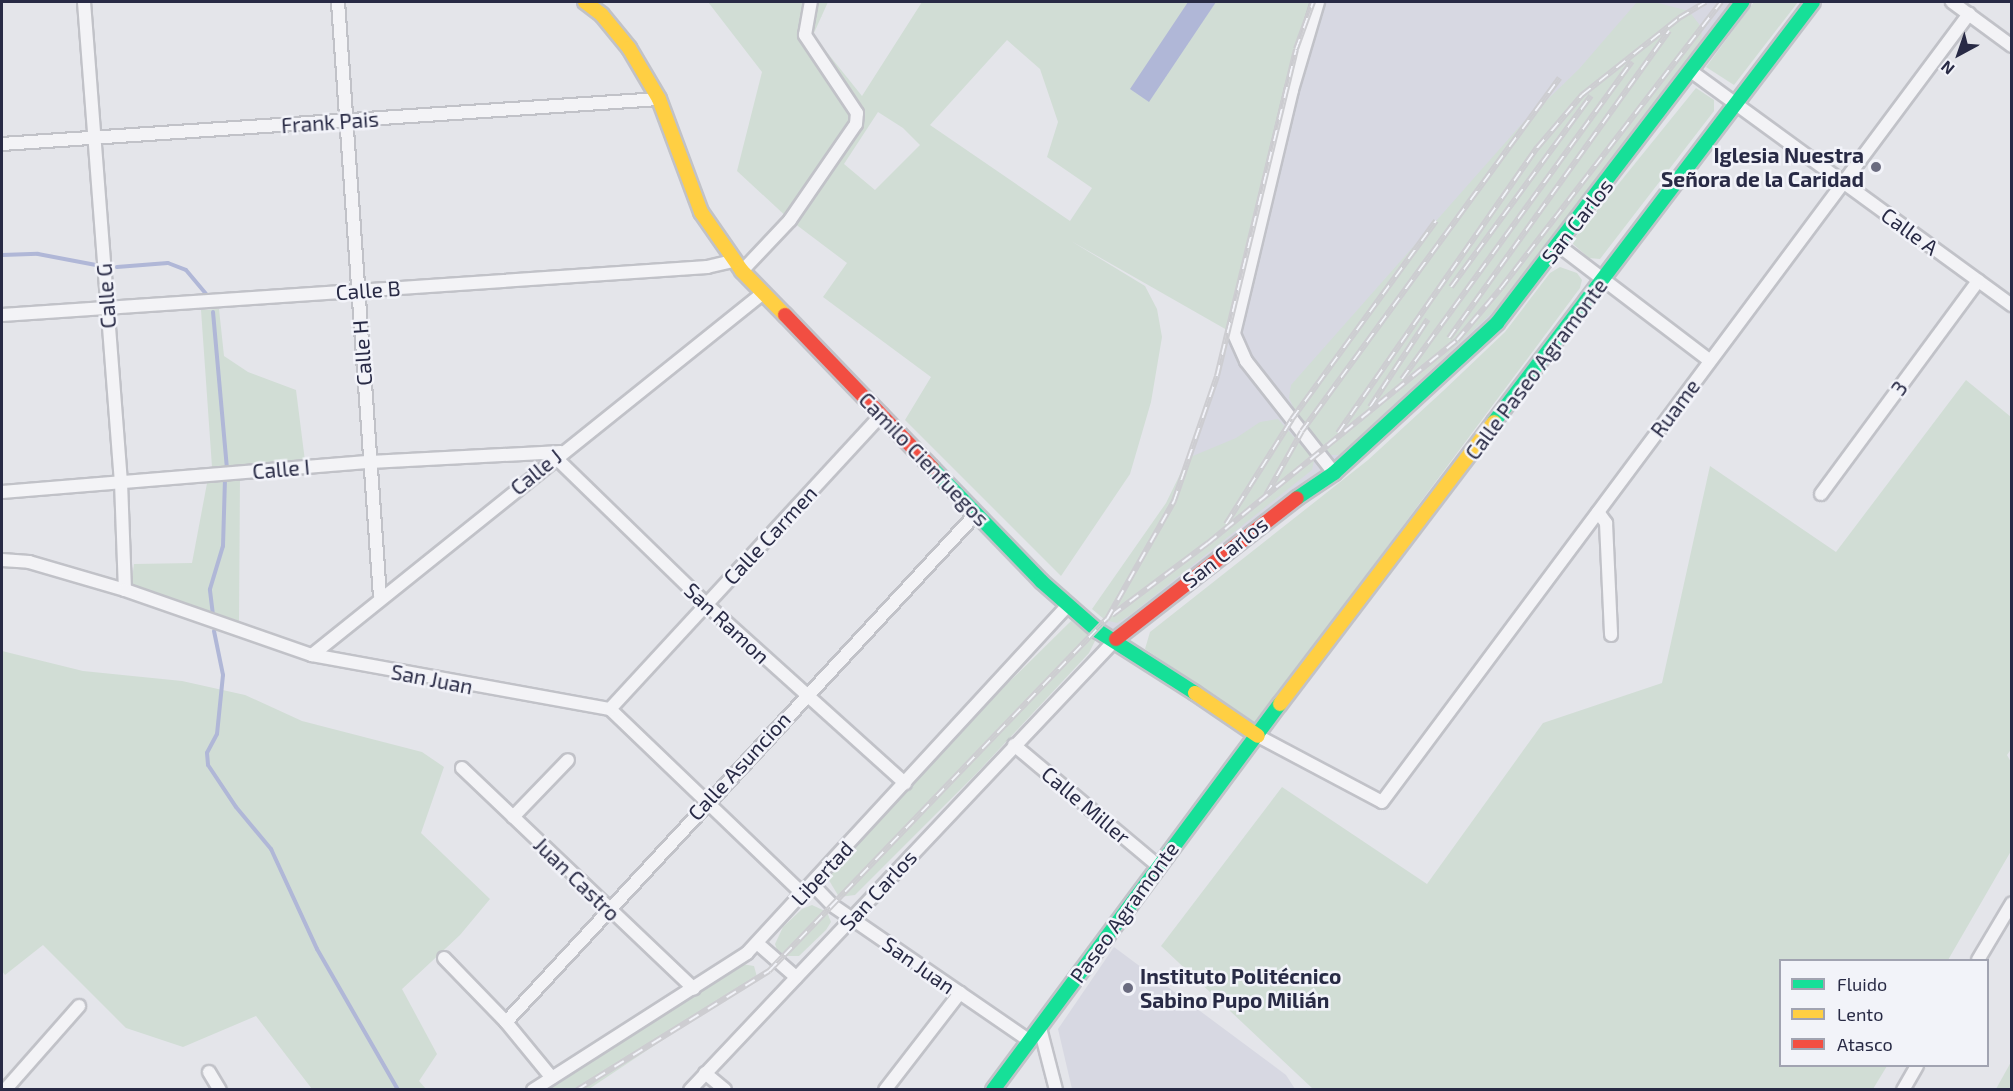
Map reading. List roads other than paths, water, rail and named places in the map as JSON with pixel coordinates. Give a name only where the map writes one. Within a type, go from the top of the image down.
[{"type":"street","name":"Calle G","points":[[84,2],[121,482],[125,590]]},
{"type":"street","name":"Calle H","points":[[338,2],[380,596]]},
{"type":"street","name":"Camilo Cienfuegos","points":[[585,2],[629,48],[658,99],[701,212],[738,266],[976,513],[1068,605],[1098,631],[1116,639],[1258,736],[1382,802]]},
{"type":"street","points":[[738,266],[790,220],[856,124],[857,113],[805,35],[811,2]]},
{"type":"street","points":[[1318,2],[1292,90],[1234,334],[1246,361],[1334,473]]},
{"type":"street","name":"San Carlos","points":[[690,1089],[1116,639],[1278,511],[1334,473],[1497,323],[1692,72],[1742,2]]},
{"type":"street","name":"Calle Paseo Agramonte","points":[[1258,736],[1813,2]]},
{"type":"street","points":[[1952,2],[2012,46]]},
{"type":"street","name":"Ruame","points":[[1382,802],[1969,14]]},
{"type":"street","name":"Calle A","points":[[1692,72],[2012,305]]},
{"type":"street","name":"Frank Pais","points":[[2,144],[658,99]]},
{"type":"street","points":[[1558,245],[1604,277],[1710,361]]},
{"type":"street","name":"Calle B","points":[[2,315],[738,266]]},
{"type":"street","name":"3","points":[[1821,494],[1978,281]]},
{"type":"street","name":"Calle J","points":[[312,655],[380,596],[763,293]]},
{"type":"street","name":"Calle Carmen","points":[[610,709],[882,414]]},
{"type":"street","name":"Calle I","points":[[2,492],[370,462],[558,454]]},
{"type":"street","name":"San Ramon","points":[[558,454],[706,604],[905,783]]},
{"type":"street","points":[[1598,512],[1606,523],[1611,635]]},
{"type":"street","name":"Calle Asuncion","points":[[506,1022],[607,909],[976,513]]},
{"type":"street","name":"San Juan","points":[[2,560],[29,562],[125,590],[312,655],[610,709],[706,802],[807,889],[1030,1041]]},
{"type":"street","name":"Libertad","points":[[533,1089],[694,989],[757,944],[1068,605]]},
{"type":"street","name":"Paseo Agramonte","points":[[993,1089],[1158,866],[1258,736]]},
{"type":"street","name":"Calle Miller","points":[[1014,745],[1158,866]]},
{"type":"street","points":[[513,817],[568,760]]},
{"type":"street","name":"Juan Castro","points":[[462,768],[607,909],[694,989]]},
{"type":"street","points":[[1979,959],[2012,903]]},
{"type":"street","points":[[757,944],[796,977]]},
{"type":"street","points":[[444,958],[506,1022],[552,1078]]},
{"type":"street","points":[[885,1089],[960,993]]},
{"type":"street","points":[[5,1089],[79,1006]]},
{"type":"street","points":[[1040,1028],[1056,1089]]},
{"type":"street","points":[[1903,1089],[1916,1067]]},
{"type":"street","points":[[209,1072],[220,1089]]},
{"type":"street","points":[[705,1073],[724,1089]]},
{"type":"water","points":[[1188,2],[1216,2],[1149,102],[1130,89]]},
{"type":"waterway","points":[[2,255],[38,254],[96,265]]},
{"type":"waterway","points":[[117,267],[168,263],[186,270],[206,294]]},
{"type":"waterway","points":[[213,312],[227,469]]},
{"type":"waterway","points":[[213,615],[210,589],[223,546],[225,480]]},
{"type":"waterway","points":[[214,631],[223,675],[217,734],[207,753],[208,765],[236,807],[271,849],[317,949],[398,1090]]},
{"type":"railway","points":[[577,1090],[769,971],[1107,619],[1174,501],[1217,376],[1296,49],[1313,2]]},
{"type":"railway","points":[[1338,433],[1537,148],[1582,95],[1679,18],[1706,2]]},
{"type":"railway","points":[[1112,615],[1208,543],[1457,340],[1501,288],[1721,2]]},
{"type":"railway","points":[[1449,338],[1669,31]]},
{"type":"railway","points":[[1402,379],[1632,61]]},
{"type":"railway","points":[[1266,495],[1302,431],[1559,78]]},
{"type":"railway","points":[[1451,287],[1591,96]]},
{"type":"railway","points":[[1226,524],[1292,419],[1436,221]]},
{"type":"railway","points":[[1370,407],[1428,319]]},
{"type":"place","name":"Iglesia Nuestra Señora de la Caridad","points":[[1876,167]]},
{"type":"place","name":"Instituto Politécnico Sabino Pupo Milián","points":[[1128,988]]}]
